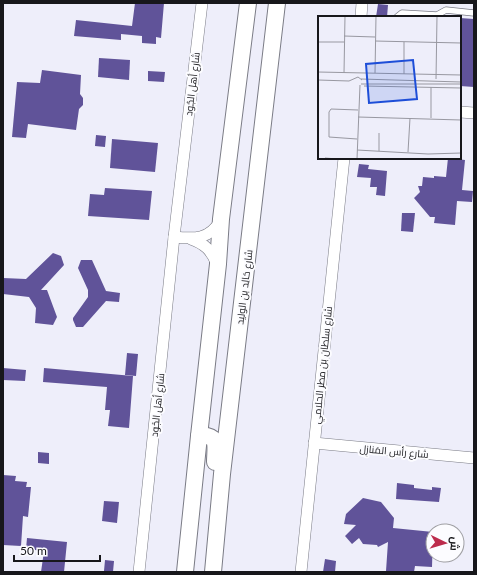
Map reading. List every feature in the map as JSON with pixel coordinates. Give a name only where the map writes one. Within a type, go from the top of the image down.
[{"type":"street","name":"شارع أهل الجُود","points":[[140,572],[174,237],[202,3]]},
{"type":"street","points":[[186,572],[218,264],[221,219],[248,3]]},
{"type":"street","name":"شارع خالِد بن الوليد","points":[[213,572],[222,474],[277,3]]},
{"type":"street","points":[[361,16],[362,3]]},
{"type":"street","points":[[461,112],[474,113]]},
{"type":"street","name":"شارع سلطان بن مطر الحلامي","points":[[301,572],[344,159]]},
{"type":"street","points":[[191,239],[206,235],[217,226],[221,219]]},
{"type":"street","points":[[174,237],[191,239],[200,242],[208,248],[218,264]]},
{"type":"street","points":[[199,436],[210,436],[214,440],[216,444],[215,462],[222,474]]},
{"type":"street","name":"شارع رأس المَنازِل","points":[[314,443],[474,458]]},
{"type":"lane","points":[[398,16],[402,13],[437,15],[446,10],[474,13]]},
{"type":"building","points":[[135,3],[164,3],[161,38],[156,37],[156,44],[142,43],[142,36],[121,34],[121,40],[74,36],[76,20],[132,26]]},
{"type":"building","points":[[378,4],[388,5],[387,16],[376,16]]},
{"type":"building","points":[[461,18],[474,19],[474,87],[461,86]]},
{"type":"building","points":[[99,58],[130,60],[129,80],[98,77]]},
{"type":"building","points":[[42,70],[81,75],[80,94],[83,98],[83,105],[79,109],[76,130],[28,124],[26,138],[12,137],[17,82],[40,83]]},
{"type":"building","points":[[148,71],[165,72],[164,82],[148,81]]},
{"type":"building","points":[[96,135],[106,136],[105,147],[95,146]]},
{"type":"building","points":[[112,139],[158,143],[155,172],[110,168]]},
{"type":"building","points":[[448,159],[465,160],[462,190],[473,191],[472,202],[457,201],[455,225],[434,223],[435,217],[430,217],[414,198],[420,192],[418,186],[422,186],[423,177],[446,177]]},
{"type":"building","points":[[359,164],[369,165],[368,169],[387,171],[385,196],[376,195],[377,187],[370,187],[371,178],[357,177]]},
{"type":"building","points":[[105,188],[152,191],[149,220],[88,216],[90,194],[104,195]]},
{"type":"building","points":[[402,213],[415,213],[413,232],[401,231]]},
{"type":"building","points":[[53,253],[61,256],[64,265],[41,290],[47,290],[57,317],[53,325],[35,323],[36,308],[29,297],[3,294],[3,278],[26,279]]},
{"type":"building","points":[[81,260],[92,260],[106,291],[120,293],[119,302],[106,301],[83,327],[76,327],[73,318],[88,297],[88,290],[78,268]]},
{"type":"building","points":[[127,353],[138,354],[136,376],[125,375]]},
{"type":"building","points":[[3,368],[26,370],[25,381],[3,380]]},
{"type":"building","points":[[44,368],[133,376],[129,428],[108,426],[110,410],[105,410],[107,387],[43,382]]},
{"type":"building","points":[[38,452],[49,453],[49,464],[38,463]]},
{"type":"building","points":[[3,475],[16,476],[15,481],[27,482],[26,487],[31,487],[28,517],[23,516],[21,546],[3,545]]},
{"type":"building","points":[[397,483],[414,485],[414,488],[432,490],[432,487],[441,488],[439,502],[396,499]]},
{"type":"building","points":[[363,498],[381,502],[394,518],[393,528],[425,531],[425,563],[432,563],[432,567],[415,566],[414,572],[386,571],[388,542],[378,547],[377,545],[363,544],[359,538],[352,544],[345,536],[356,525],[344,524],[346,514]]},
{"type":"building","points":[[104,501],[119,502],[117,523],[102,521]]},
{"type":"building","points":[[27,538],[67,542],[64,572],[41,572],[44,551],[26,549]]},
{"type":"building","points":[[325,559],[336,561],[335,572],[323,572]]},
{"type":"building","points":[[105,560],[114,561],[113,572],[104,571]]}]
